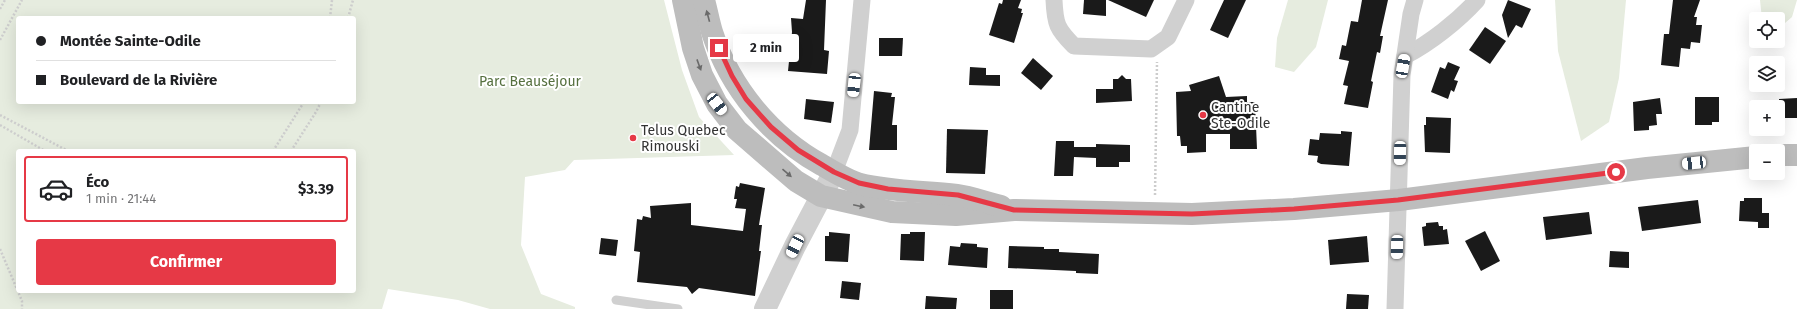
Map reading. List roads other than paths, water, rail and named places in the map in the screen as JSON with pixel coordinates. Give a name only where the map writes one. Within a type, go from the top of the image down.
[{"type":"main road","points":[[682,0],[693,48],[702,75],[717,104],[737,130],[796,181],[821,196],[892,212],[956,215],[1014,210],[1192,214],[1294,209],[1398,200],[1648,168],[1749,158]]},
{"type":"main road","points":[[704,0],[712,33],[732,76],[746,99],[771,127],[798,150],[834,172],[859,183],[888,189],[958,195],[1014,210]]},
{"type":"main road","points":[[1785,155],[1797,155]]},
{"type":"street","points":[[765,309],[834,172],[850,130],[862,0]]},
{"type":"street","points":[[1054,0],[1055,15],[1060,32],[1074,46],[1151,49],[1163,41],[1186,0]]},
{"type":"street","points":[[1395,309],[1402,76],[1411,14],[1415,0]]},
{"type":"street","points":[[1405,56],[1421,48],[1466,12],[1477,0]]},
{"type":"lane","points":[[616,300],[678,309]]},
{"type":"place","name":"Cantine Ste-Odile","points":[[1203,115]]},
{"type":"place","name":"Telus Quebec Rimouski","points":[[633,138]]},
{"type":"park label","name":"Parc Beauséjour","points":[[530,81]]}]
